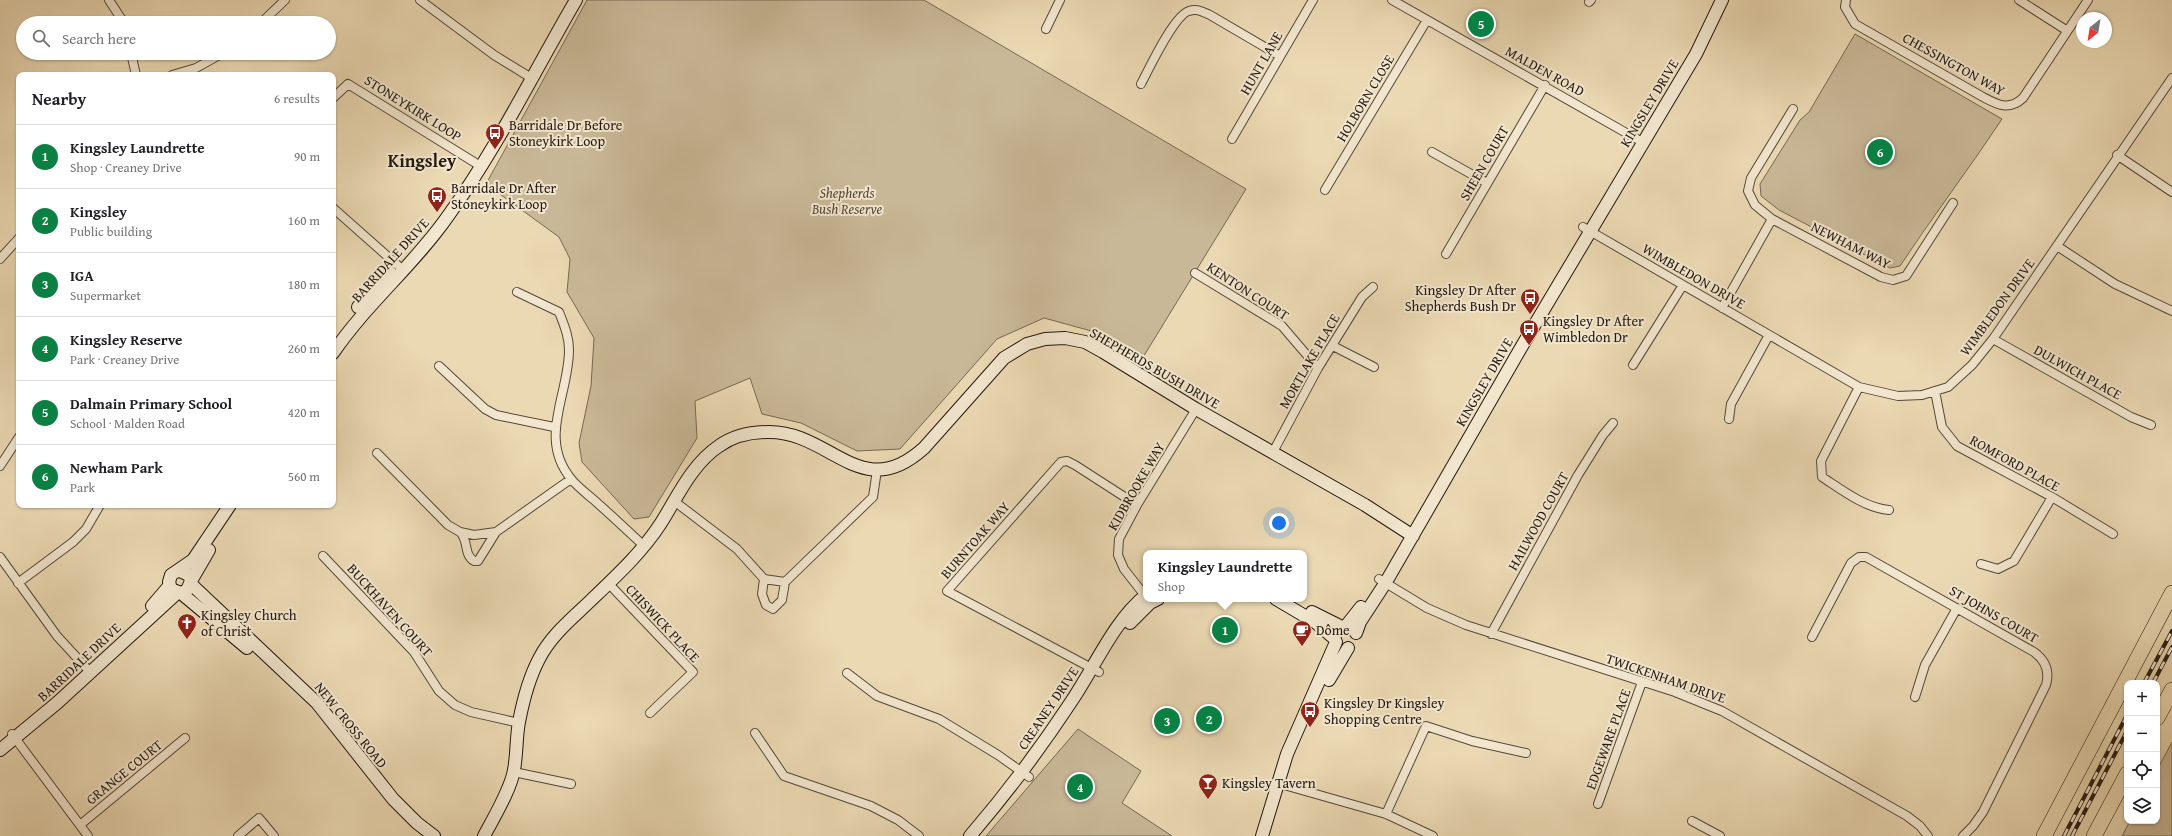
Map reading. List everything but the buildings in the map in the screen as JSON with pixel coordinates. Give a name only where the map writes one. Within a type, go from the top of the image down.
[{"type":"highway","points":[[2044,836],[2172,593]]},
{"type":"highway","points":[[2158,716],[2172,690]]},
{"type":"highway","points":[[2094,836],[2124,780]]},
{"type":"street","points":[[109,0],[119,16]]},
{"type":"street","points":[[268,16],[285,0]]},
{"type":"street","points":[[420,0],[494,55],[530,77]]},
{"type":"street","name":"BARRIDALE DRIVE","points":[[530,77],[569,0]]},
{"type":"street","name":"BARRIDALE DRIVE","points":[[336,342],[366,310],[400,267],[447,218],[576,0]]},
{"type":"street","points":[[1046,29],[1060,0]]},
{"type":"street","name":"HUNT LANE","points":[[1232,139],[1313,0]]},
{"type":"street","name":"MALDEN ROAD","points":[[1392,0],[1640,140]]},
{"type":"street","name":"KINGSLEY DRIVE","points":[[1640,140],[1715,0]]},
{"type":"street","name":"KINGSLEY DRIVE","points":[[1356,633],[1360,622],[1383,581],[1586,229],[1640,140],[1696,54],[1722,0]]},
{"type":"street","name":"CHESSINGTON WAY","points":[[1846,0],[1845,7],[1855,24],[1976,93],[2004,107],[2012,106],[2023,98],[2066,30],[2088,0]]},
{"type":"street","points":[[2019,0],[2066,30]]},
{"type":"street","points":[[1141,84],[1174,23],[1187,11],[1198,10],[1210,15],[1280,56]]},
{"type":"street","name":"HOLBORN CLOSE","points":[[1325,190],[1427,20]]},
{"type":"street","points":[[133,60],[135,72]]},
{"type":"street","points":[[182,72],[196,68],[211,60]]},
{"type":"street","name":"WIMBLEDON DRIVE","points":[[1586,229],[1859,387],[1898,396],[1922,394],[1935,391],[1948,387],[1972,366],[1993,339],[2117,155],[2172,78]]},
{"type":"street","name":"STONEYKIRK LOOP","points":[[336,95],[348,84],[478,164]]},
{"type":"street","name":"SHEEN COURT","points":[[1446,254],[1544,85]]},
{"type":"street","name":"NEWHAM WAY","points":[[1793,109],[1751,178],[1748,191],[1755,205],[1772,219],[1881,277],[1893,280],[1906,276],[1953,203]]},
{"type":"street","points":[[1432,152],[1487,183]]},
{"type":"street","points":[[2117,155],[2172,192]]},
{"type":"street","points":[[336,211],[400,267]]},
{"type":"street","points":[[1722,308],[1772,219]]},
{"type":"street","points":[[0,258],[16,241]]},
{"type":"street","points":[[2057,246],[2111,281],[2172,311]]},
{"type":"street","name":"KENTON COURT","points":[[1195,273],[1282,326],[1318,368]]},
{"type":"street","points":[[1633,365],[1683,285]]},
{"type":"street","name":"MORTLAKE PLACE","points":[[1273,452],[1318,368],[1334,346],[1362,297],[1373,287]]},
{"type":"street","points":[[517,292],[559,312],[567,333],[569,350],[566,380],[554,427],[555,442],[559,458],[571,479],[644,546]]},
{"type":"street","points":[[1729,419],[1731,404],[1769,336]]},
{"type":"street","name":"SHEPHERDS BUSH DRIVE","points":[[484,836],[514,772],[519,723],[529,682],[539,659],[553,638],[609,584],[644,546],[661,524],[674,501],[702,460],[719,446],[733,439],[755,433],[782,433],[811,441],[855,466],[877,470],[897,466],[910,460],[924,448],[1004,358],[1027,344],[1045,339],[1065,338],[1085,342],[1196,409],[1365,505],[1375,507],[1412,531]]},
{"type":"street","name":"DULWICH PLACE","points":[[1993,339],[2131,417],[2151,424]]},
{"type":"street","points":[[1334,346],[1374,367]]},
{"type":"street","points":[[438,366],[485,408],[496,415],[554,427]]},
{"type":"street","points":[[1859,387],[1821,462],[1822,477],[1850,496],[1882,510],[1889,510]]},
{"type":"street","name":"ROMFORD PLACE","points":[[1935,391],[1942,427],[1957,446],[2052,497],[2114,534]]},
{"type":"street","name":"KIDBROOKE WAY","points":[[1143,591],[1124,569],[1118,555],[1119,539],[1137,505],[1196,409]]},
{"type":"street","name":"HAILWOOD COURT","points":[[1491,634],[1578,475],[1603,435],[1613,423]]},
{"type":"street","points":[[0,466],[16,442]]},
{"type":"street","points":[[377,453],[448,525],[465,536],[467,554],[474,561],[478,561],[482,558],[490,538],[496,532],[571,479]]},
{"type":"street","name":"BURNTOAK WAY","points":[[1096,670],[947,592],[1061,462],[1067,460],[1137,505]]},
{"type":"street","points":[[764,579],[762,594],[766,605],[773,608],[782,600],[785,582],[873,497],[877,470]]},
{"type":"street","points":[[1981,564],[1998,569],[2014,561],[2052,497]]},
{"type":"street","points":[[674,501],[737,549],[764,579],[785,582]]},
{"type":"street","points":[[18,583],[73,542],[86,529],[98,508]]},
{"type":"street","points":[[228,508],[192,560],[180,571],[171,575],[176,590],[188,590],[191,582],[236,508]]},
{"type":"street","points":[[460,532],[474,535],[496,532]]},
{"type":"street","name":"BUCKHAVEN COURT","points":[[323,556],[414,652],[439,691],[455,705],[471,712],[519,723]]},
{"type":"street","points":[[0,557],[57,636],[88,670]]},
{"type":"street","name":"ST JOHNS COURT","points":[[1812,637],[1851,563],[1859,557],[1870,558],[2038,654],[2045,664],[2048,676],[2046,685],[1983,812],[1973,826],[1963,836]]},
{"type":"street","points":[[180,571],[189,574],[191,582]]},
{"type":"street","name":"KINGSLEY DRIVE","points":[[1344,627],[1383,581]]},
{"type":"street","name":"TWICKENHAM DRIVE","points":[[1383,581],[1448,618],[1491,634],[1675,692],[1729,714],[1907,816],[1920,826],[1928,836]]},
{"type":"street","name":"NEW CROSS ROAD","points":[[191,582],[317,704],[393,799],[417,823],[434,836]]},
{"type":"street","name":"CHISWICK PLACE","points":[[609,584],[693,672],[650,713]]},
{"type":"street","name":"BARRIDALE DRIVE","points":[[0,750],[13,736],[176,590]]},
{"type":"street","name":"NEW CROSS ROAD","points":[[176,590],[252,652],[312,709],[387,804],[421,836]]},
{"type":"street","name":"CREANEY DRIVE","points":[[980,836],[1025,775],[1096,670],[1123,619],[1144,602]]},
{"type":"street","points":[[1281,602],[1315,622],[1336,640],[1341,647],[1348,648]]},
{"type":"street","points":[[1270,836],[1281,784],[1308,722],[1336,666],[1348,648],[1356,643],[1356,633],[1352,628],[1344,627],[1296,602]]},
{"type":"street","points":[[1915,697],[1925,665],[1957,608]]},
{"type":"street","points":[[1262,836],[1281,784],[1301,718],[1326,668],[1336,640],[1336,632],[1344,627]]},
{"type":"street","points":[[847,673],[877,696],[940,719],[998,755],[1025,775]]},
{"type":"street","name":"EDGEWARE PLACE","points":[[1598,804],[1642,682]]},
{"type":"street","points":[[1386,814],[1426,726],[1472,741],[1526,753]]},
{"type":"street","points":[[755,734],[784,776],[871,806],[898,820],[919,836]]},
{"type":"street","points":[[13,736],[88,836]]},
{"type":"street","name":"BARRIDALE DRIVE","points":[[0,741],[13,736]]},
{"type":"street","name":"GRANGE COURT","points":[[80,825],[185,738]]},
{"type":"street","points":[[514,772],[571,784]]},
{"type":"street","name":"CREANEY DRIVE","points":[[970,836],[1025,775]]},
{"type":"street","points":[[1281,784],[1386,814],[1432,836]]},
{"type":"street","points":[[238,836],[259,818],[274,836]]},
{"type":"street","points":[[1692,820],[1720,836]]},
{"type":"green space","name":"Shepherds Bush Reserve","points":[[587,0],[924,0],[1246,189],[1142,359],[1095,332],[1044,318],[997,339],[900,449],[857,451],[801,423],[762,414],[750,378],[695,401],[697,438],[649,517],[634,519],[582,462],[579,443],[591,386],[594,338],[567,292],[570,259],[559,237],[486,184]]},
{"type":"green space","points":[[1855,34],[2002,119],[1900,266],[1890,268],[1779,210],[1761,196],[1760,184],[1800,120],[1809,112]]},
{"type":"green space","points":[[1078,729],[1141,771],[1122,803],[1172,836],[986,836]]},
{"type":"green space","points":[[2172,742],[2172,836],[2122,836],[2128,824],[2160,824],[2160,764]]},
{"type":"railway","points":[[2146,680],[2172,631]]},
{"type":"railway","points":[[2155,680],[2172,647]]},
{"type":"railway","points":[[2064,836],[2126,716]]},
{"type":"railway","points":[[2072,836],[2124,737]]},
{"type":"place","name":"Dalmain Primary School","points":[[1481,24]]},
{"type":"place","name":"Barridale Dr Before Stoneykirk Loop","points":[[495,150]]},
{"type":"place","name":"Newham Park","points":[[1880,152]]},
{"type":"place","name":"Barridale Dr After Stoneykirk Loop","points":[[437,213]]},
{"type":"place","name":"Kingsley Dr After Shepherds Bush Dr","points":[[1530,315]]},
{"type":"place","name":"Kingsley Dr After Wimbledon Dr","points":[[1529,346]]},
{"type":"place","name":"Kingsley Laundrette","points":[[1225,630]]},
{"type":"place","name":"Kingsley Church of Christ","points":[[187,640]]},
{"type":"place","name":"Dôme","points":[[1302,647]]},
{"type":"place","name":"Kingsley","points":[[1209,719]]},
{"type":"place","name":"IGA","points":[[1167,721]]},
{"type":"place","name":"Kingsley Dr Kingsley Shopping Centre","points":[[1310,728]]},
{"type":"place","name":"Kingsley Reserve","points":[[1080,787]]},
{"type":"place","name":"Kingsley Tavern","points":[[1208,800]]},
{"type":"district","name":"Kingsley","points":[[422,161]]}]
